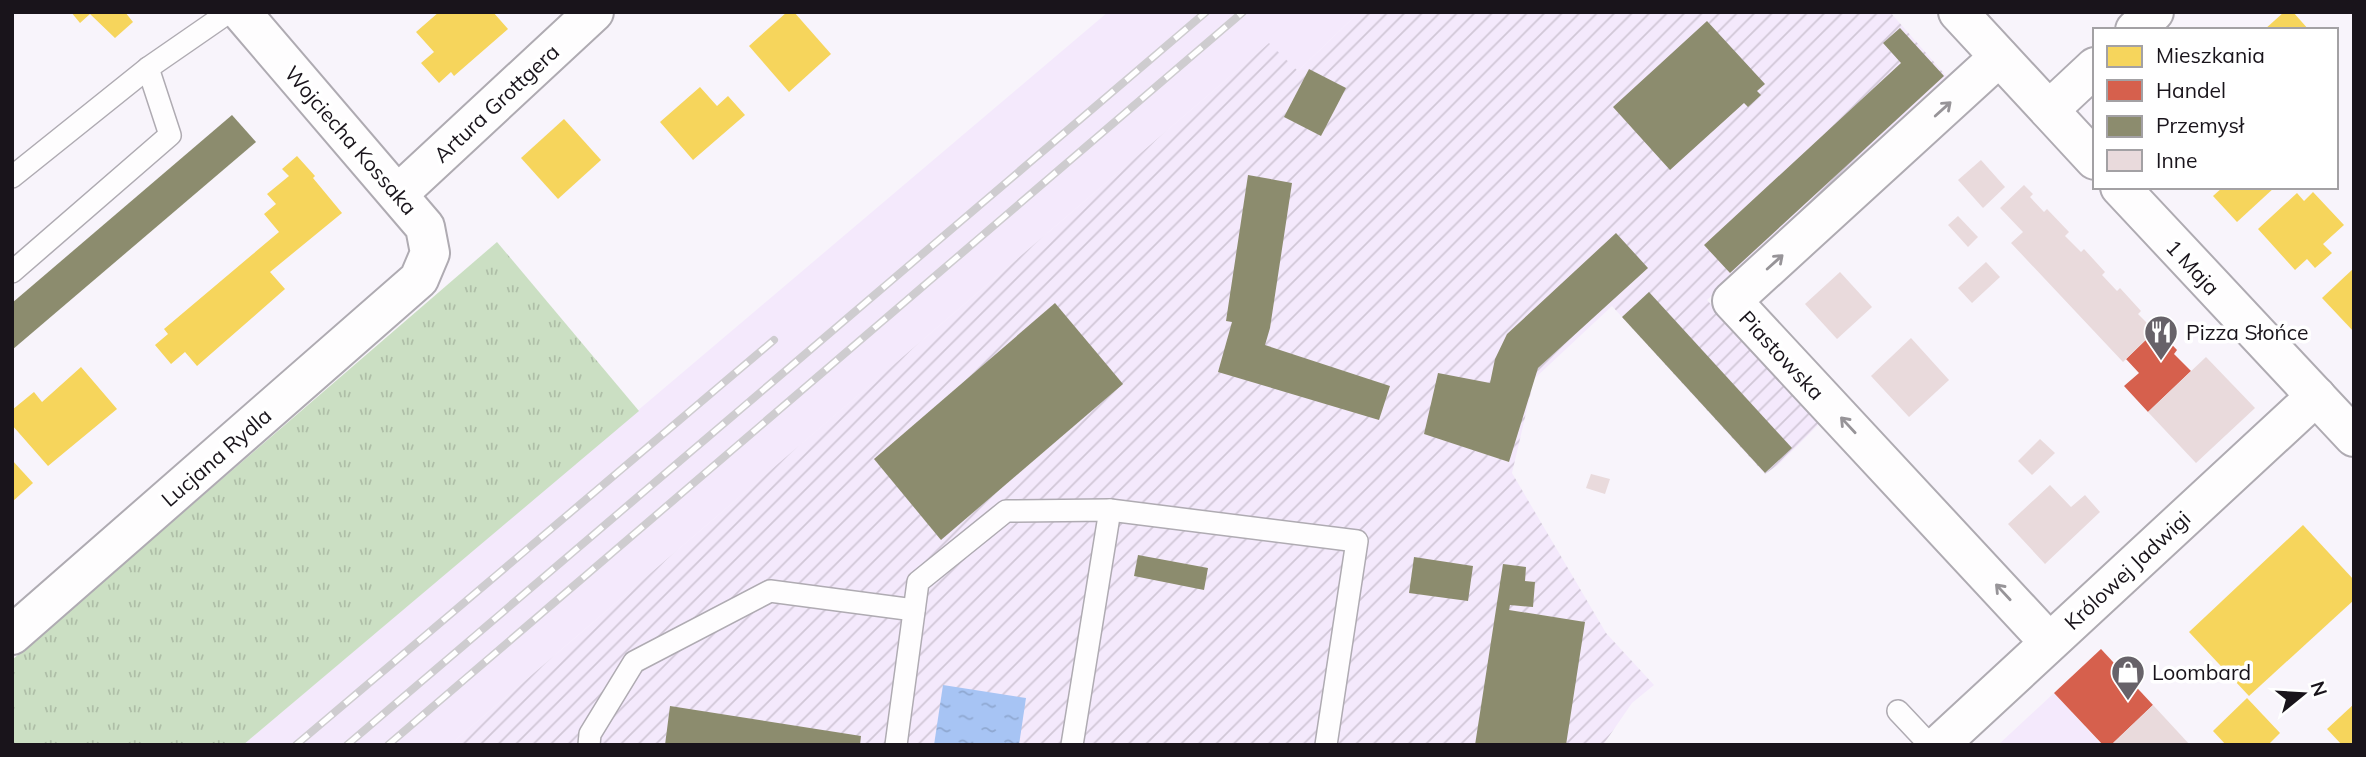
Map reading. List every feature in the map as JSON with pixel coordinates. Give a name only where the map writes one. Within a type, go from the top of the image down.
[{"type":"street","name":"Wojciecha Kossaka","points":[[242,12],[425,227],[430,253],[419,279]]},
{"type":"street","name":"Artura Grottgera","points":[[398,194],[594,12]]},
{"type":"street","points":[[1958,12],[2093,158]]},
{"type":"street","points":[[2137,28],[2154,12]]},
{"type":"street","name":"Piastowska","points":[[1999,57],[1732,302],[2049,642]]},
{"type":"street","points":[[2049,110],[2093,69]]},
{"type":"street","name":"1 Maja","points":[[2122,189],[2354,437]]},
{"type":"street","name":"Lucjana Rydla","points":[[12,635],[419,279]]},
{"type":"street","name":"Królowej Jadwigi","points":[[1939,745],[2316,396]]},
{"type":"lane","points":[[12,177],[148,68],[229,12]]},
{"type":"lane","points":[[12,272],[170,135],[148,68]]},
{"type":"lane","points":[[1072,745],[1110,510]]},
{"type":"lane","points":[[896,745],[918,582],[1006,511],[1110,510],[1357,541],[1326,745]]},
{"type":"lane","points":[[589,745],[590,734],[634,662],[770,591],[914,610]]},
{"type":"lane","points":[[1898,711],[1930,745]]},
{"type":"shaded area","points":[[1108,12],[1359,12],[1298,71],[1268,44],[450,745],[243,745]]},
{"type":"shaded area","points":[[1359,12],[1890,12],[1948,78],[1707,300],[1820,423],[1778,465],[1765,474],[1612,306],[1534,379],[1512,473],[1606,633],[1654,685],[1632,703],[1603,745],[450,745],[1269,43],[1298,71]]},
{"type":"shaded area","points":[[2054,693],[2102,745],[1998,745]]},
{"type":"green space","points":[[497,242],[639,411],[243,745],[12,745],[12,660]]},
{"type":"water","points":[[943,685],[1026,698],[1019,745],[934,745]]},
{"type":"building: Mieszkania","points":[[71,12],[125,12],[133,22],[115,38],[90,14],[80,23]]},
{"type":"building: Mieszkania","points":[[439,12],[493,12],[508,29],[454,76],[451,72],[439,83],[421,63],[434,52],[416,32]]},
{"type":"building: Mieszkania","points":[[787,12],[794,12],[831,54],[789,92],[749,46]]},
{"type":"building: Mieszkania","points":[[2284,12],[2293,12],[2307,28],[2266,28]]},
{"type":"building: Mieszkania","points":[[700,87],[717,106],[728,96],[745,115],[693,160],[660,122]]},
{"type":"building: Mieszkania","points":[[564,119],[601,160],[558,199],[521,158]]},
{"type":"building: Mieszkania","points":[[297,156],[342,213],[270,272],[285,289],[197,366],[185,352],[171,364],[155,345],[168,334],[164,329],[279,232],[264,214],[276,204],[267,194],[289,176],[282,169]]},
{"type":"building: Mieszkania","points":[[2221,189],[2273,189],[2237,222],[2213,196]]},
{"type":"building: Mieszkania","points":[[2313,192],[2344,225],[2323,244],[2332,253],[2315,268],[2307,259],[2295,270],[2258,229],[2297,193],[2304,201]]},
{"type":"building: Mieszkania","points":[[2354,268],[2354,332],[2322,298]]},
{"type":"building: Mieszkania","points":[[81,367],[117,409],[48,466],[12,425],[12,410],[34,392],[42,402]]},
{"type":"building: Mieszkania","points":[[12,460],[33,483],[12,502]]},
{"type":"building: Mieszkania","points":[[2303,525],[2354,580],[2354,600],[2249,696],[2189,632]]},
{"type":"building: Mieszkania","points":[[2247,698],[2280,733],[2268,745],[2226,745],[2213,731]]},
{"type":"building: Mieszkania","points":[[2354,704],[2354,745],[2342,745],[2327,729]]},
{"type":"building: Handel","points":[[2157,329],[2177,350],[2174,354],[2191,371],[2148,412],[2124,386],[2139,373],[2126,359]]},
{"type":"building: Handel","points":[[2101,649],[2153,705],[2111,745],[2103,745],[2054,693]]},
{"type":"building: Przemysł","points":[[1707,21],[1765,84],[1757,91],[1761,95],[1748,107],[1744,103],[1670,170],[1613,107]]},
{"type":"building: Przemysł","points":[[1900,28],[1944,76],[1730,273],[1704,245],[1901,63],[1883,43]]},
{"type":"building: Przemysł","points":[[1309,69],[1346,88],[1321,136],[1284,117]]},
{"type":"building: Przemysł","points":[[232,115],[256,142],[12,350],[12,303]]},
{"type":"building: Przemysł","points":[[1248,175],[1292,183],[1270,328],[1265,345],[1390,386],[1379,420],[1218,372],[1232,322],[1226,321]]},
{"type":"building: Przemysł","points":[[1616,233],[1648,268],[1538,368],[1509,462],[1424,434],[1438,373],[1490,383],[1495,359],[1507,334]]},
{"type":"building: Przemysł","points":[[1649,292],[1792,448],[1765,473],[1622,317]]},
{"type":"building: Przemysł","points":[[1055,303],[1123,384],[941,540],[874,459]]},
{"type":"building: Przemysł","points":[[1138,555],[1208,568],[1204,590],[1134,576]]},
{"type":"building: Przemysł","points":[[1414,557],[1473,566],[1468,601],[1409,593]]},
{"type":"building: Przemysł","points":[[1503,564],[1526,567],[1525,581],[1535,582],[1533,607],[1510,605],[1509,610],[1585,622],[1566,745],[1475,745]]},
{"type":"building: Przemysł","points":[[670,706],[861,736],[860,745],[665,745]]},
{"type":"building: Inne","points":[[1981,160],[2005,187],[1983,208],[1958,180]]},
{"type":"building: Inne","points":[[2024,185],[2033,194],[2030,197],[2044,212],[2047,209],[2069,232],[2065,236],[2081,252],[2084,249],[2105,272],[2102,275],[2117,291],[2120,288],[2141,311],[2138,314],[2155,331],[2123,362],[2011,243],[2023,232],[2000,208]]},
{"type":"building: Inne","points":[[1958,216],[1978,237],[1968,247],[1948,225]]},
{"type":"building: Inne","points":[[1986,262],[2000,277],[1972,303],[1958,288]]},
{"type":"building: Inne","points":[[1840,272],[1872,307],[1837,339],[1805,304]]},
{"type":"building: Inne","points":[[1911,338],[1949,380],[1909,417],[1871,376]]},
{"type":"building: Inne","points":[[2206,357],[2255,408],[2196,463],[2148,412]]},
{"type":"building: Inne","points":[[2040,439],[2055,453],[2032,475],[2018,461]]},
{"type":"building: Inne","points":[[1591,474],[1610,479],[1605,494],[1586,488]]},
{"type":"building: Inne","points":[[2050,485],[2071,507],[2085,495],[2100,512],[2045,564],[2008,524]]},
{"type":"building: Inne","points":[[2153,705],[2190,745],[2111,745]]},
{"type":"railway","points":[[347,745],[1206,12]]},
{"type":"railway","points":[[388,745],[1243,12]]},
{"type":"railway","points":[[296,745],[774,340]]},
{"type":"place","name":"Pizza Słońce","points":[[2161,362]]},
{"type":"place","name":"Loombard","points":[[2128,702]]}]
